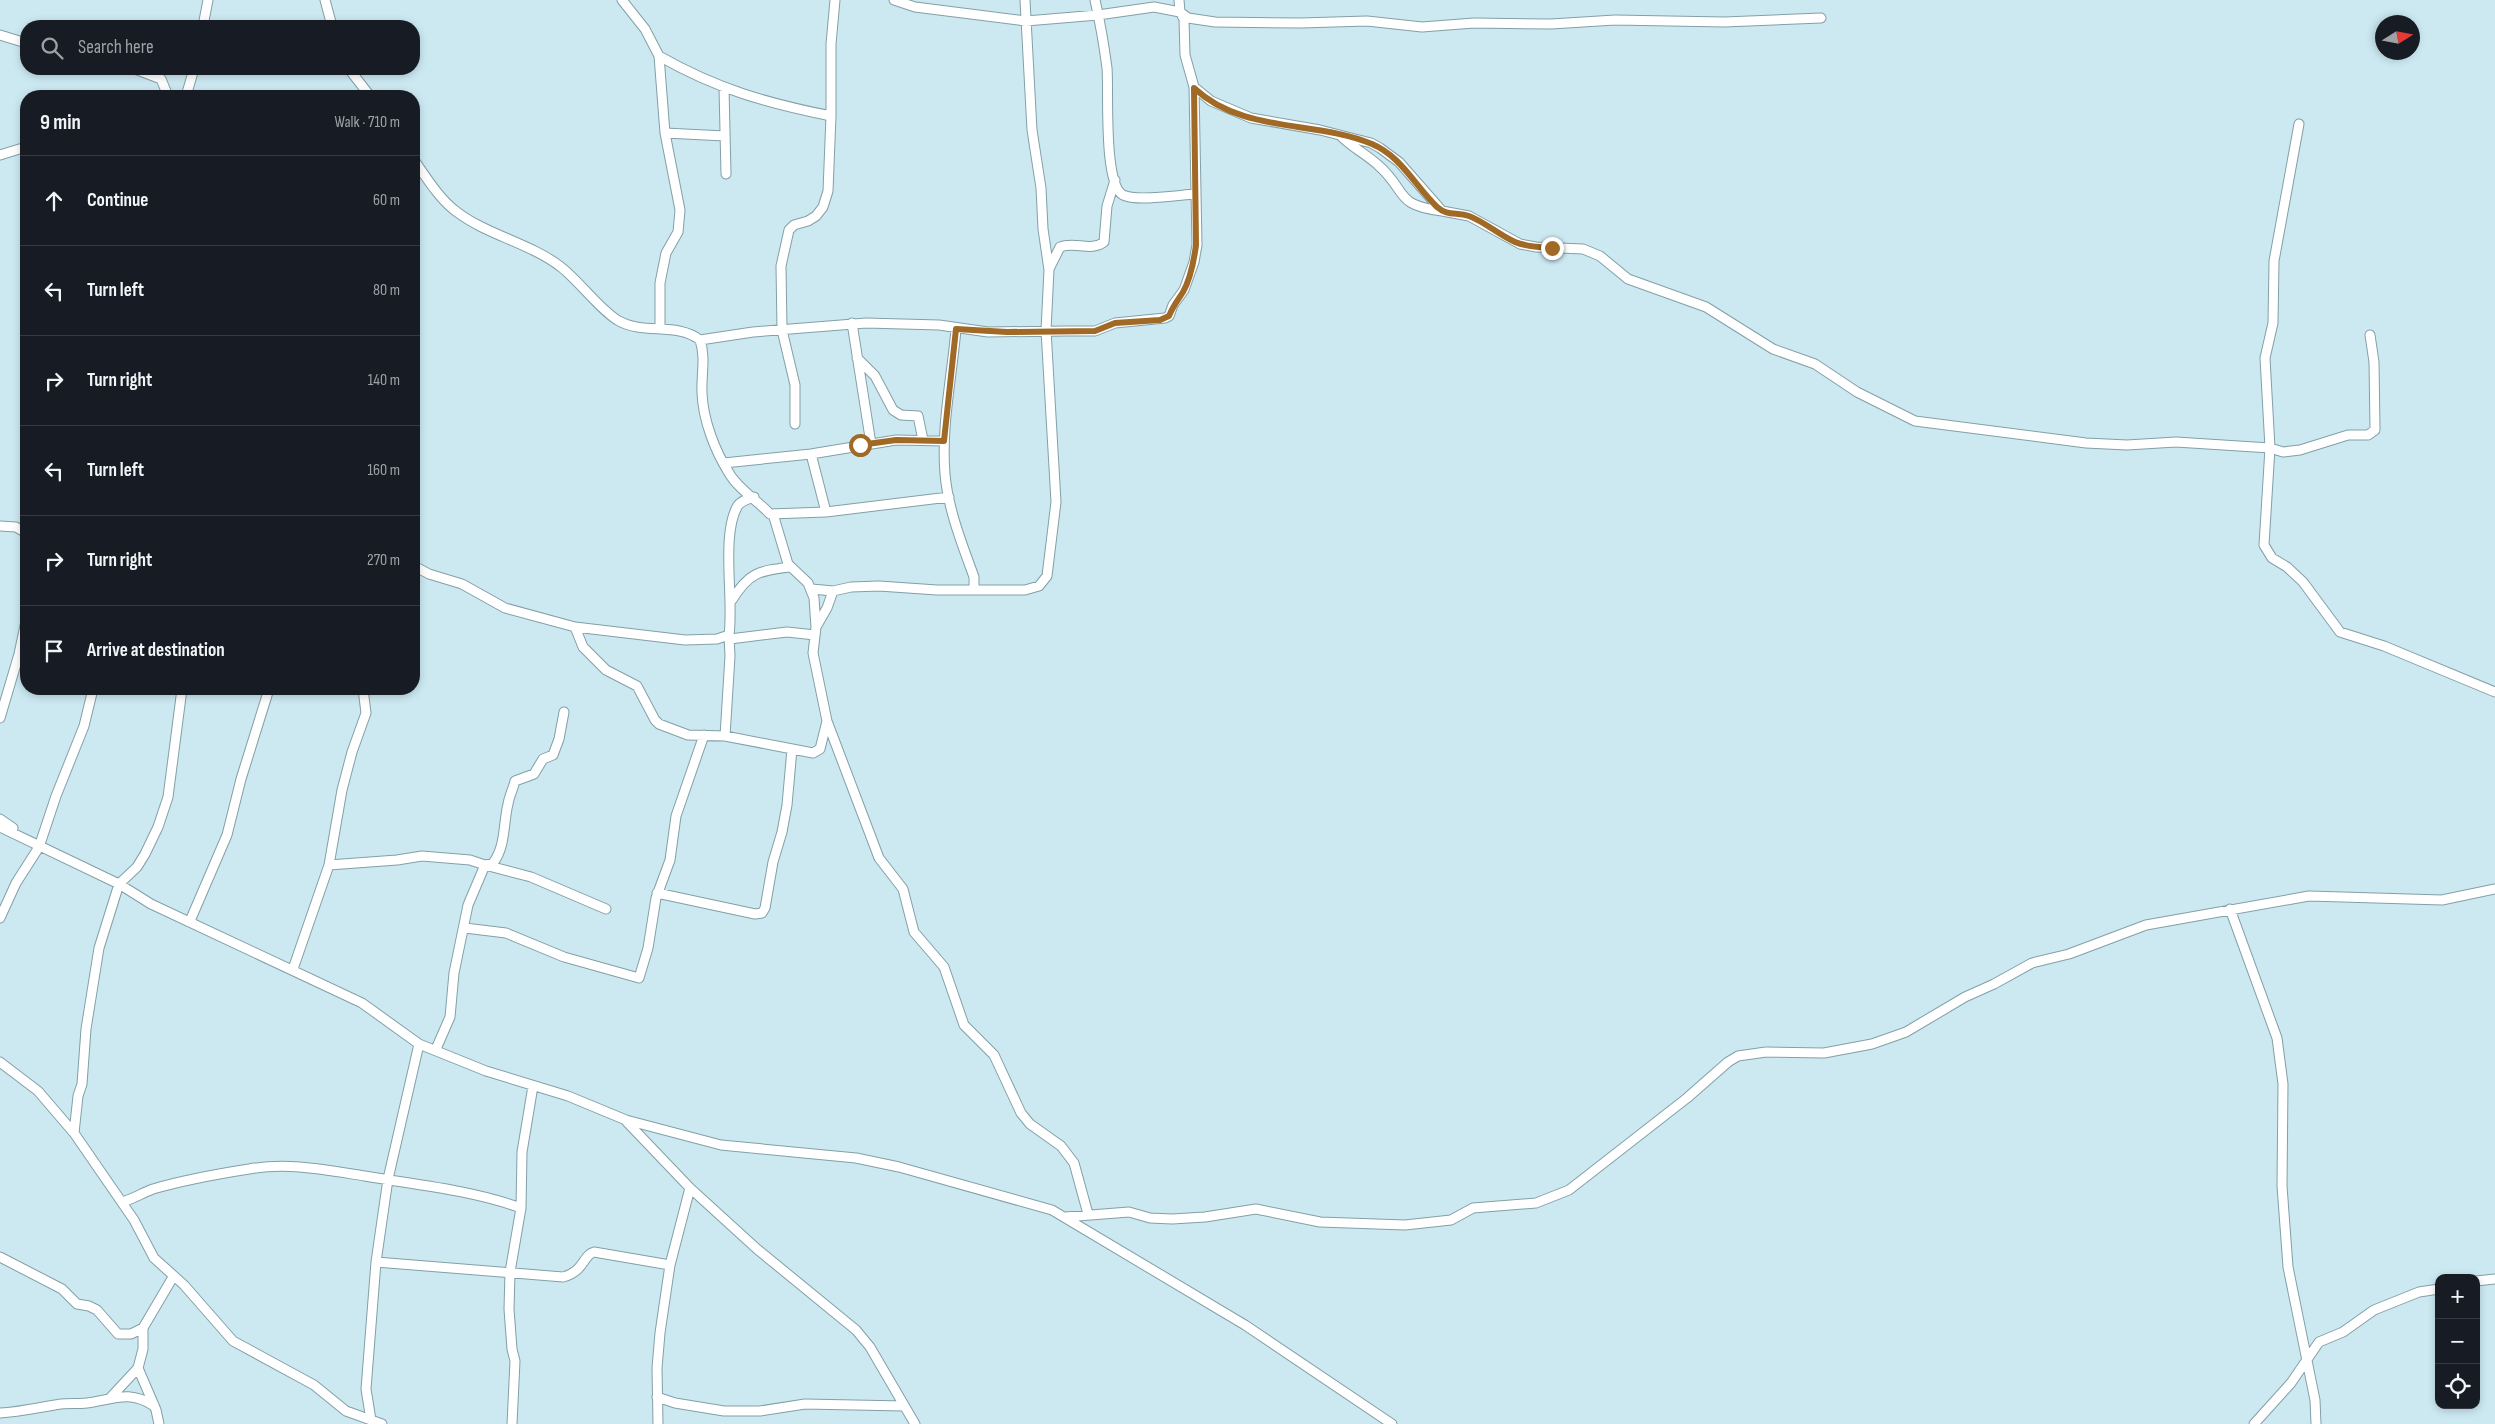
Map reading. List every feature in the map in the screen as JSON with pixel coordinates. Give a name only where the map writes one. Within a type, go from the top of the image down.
[{"type":"street","points":[[204,20],[208,0]]},
{"type":"street","points":[[325,0],[330,20]]},
{"type":"street","points":[[622,0],[645,29],[659,56],[665,133],[680,210],[678,232],[666,254],[660,283],[660,328]]},
{"type":"street","points":[[795,424],[795,385],[782,330],[781,266],[787,234],[791,227],[816,216],[823,206],[828,191],[831,44],[835,0]]},
{"type":"street","points":[[894,0],[1026,21],[1098,16],[1154,7],[1180,12],[1188,18],[1214,22],[1301,23],[1367,21],[1422,27],[1474,23],[1551,24],[1615,20],[1724,22],[1821,18]]},
{"type":"street","points":[[812,589],[833,591],[851,587],[879,586],[937,590],[1025,590],[1039,586],[1047,576],[1056,502],[1046,330],[1049,270],[1043,229],[1041,188],[1032,130],[1025,0]]},
{"type":"street","points":[[1096,0],[1108,87],[1107,137],[1115,180],[1120,193],[1128,196],[1195,194]]},
{"type":"street","points":[[700,340],[852,324],[915,324],[1007,332],[1046,330],[1095,331],[1115,323],[1160,320],[1169,316],[1173,305],[1184,290],[1194,262],[1196,245],[1195,194],[1197,151],[1194,88],[1185,55],[1184,19],[1180,12],[1179,0]]},
{"type":"street","points":[[0,35],[20,41]]},
{"type":"street","points":[[659,56],[724,88],[781,106],[831,116]]},
{"type":"street","points":[[150,75],[160,79],[165,90]]},
{"type":"street","points":[[188,90],[192,75]]},
{"type":"street","points":[[354,75],[365,90]]},
{"type":"street","points":[[724,88],[726,174]]},
{"type":"street","points":[[1194,88],[1211,101],[1251,118],[1370,143],[1390,155],[1442,211]]},
{"type":"street","points":[[2299,124],[2274,262],[2274,323],[2266,358],[2270,448],[2264,545],[2272,558],[2287,567],[2303,582],[2337,629],[2350,637],[2384,646],[2495,692]]},
{"type":"street","points":[[665,133],[725,136]]},
{"type":"street","points":[[1341,136],[1353,149],[1382,169],[1407,202],[1428,209],[1469,216],[1520,244],[1583,250],[1600,256],[1628,279],[1706,307],[1751,334],[1768,347],[1815,364],[1858,392],[1915,421],[2086,443],[2128,445],[2176,442],[2270,448],[2282,452],[2300,450],[2348,435],[2368,435],[2375,430],[2374,362],[2370,335]]},
{"type":"street","points":[[0,155],[20,149]]},
{"type":"street","points":[[420,167],[455,211],[471,221],[535,251],[561,266],[619,322],[692,334],[700,340],[703,349],[701,392],[706,422],[724,463],[729,474],[770,514],[773,514],[783,552],[790,567],[812,589],[816,610],[813,652],[827,720],[879,858],[906,895],[914,932],[944,967],[964,1025],[994,1055],[1020,1113],[1030,1124],[1061,1146],[1074,1163],[1088,1214]]},
{"type":"street","points":[[1049,270],[1060,247],[1074,244],[1092,247],[1104,242],[1107,206],[1115,180]]},
{"type":"street","points":[[852,324],[871,444]]},
{"type":"street","points":[[956,329],[944,441],[948,497],[974,577],[974,590]]},
{"type":"street","points":[[857,358],[875,376],[893,410],[901,415],[918,416],[923,440]]},
{"type":"street","points":[[724,463],[811,454],[871,444],[923,440],[944,441]]},
{"type":"street","points":[[811,454],[826,512]]},
{"type":"street","points":[[725,736],[732,600],[730,550],[733,523],[737,507],[744,501],[754,497]]},
{"type":"street","points":[[770,514],[826,512],[948,497]]},
{"type":"street","points":[[0,526],[16,527],[20,529]]},
{"type":"street","points":[[732,600],[745,581],[755,574],[770,569],[790,567]]},
{"type":"street","points":[[420,569],[428,574],[462,584],[505,608],[575,627],[685,640],[815,631]]},
{"type":"street","points":[[815,631],[827,608],[833,591]]},
{"type":"street","points":[[575,627],[583,647],[606,670],[637,686],[657,722],[688,736],[725,736],[813,753],[818,751],[827,720]]},
{"type":"street","points":[[0,718],[20,649]]},
{"type":"street","points":[[0,918],[35,844],[63,778],[84,726],[92,695]]},
{"type":"street","points":[[74,1133],[93,980],[106,921],[119,884],[137,867],[145,854],[158,827],[168,797],[181,695]]},
{"type":"street","points":[[190,921],[227,834],[240,779],[268,695]]},
{"type":"street","points":[[292,969],[330,865],[342,790],[352,752],[366,713],[364,695]]},
{"type":"street","points":[[330,865],[397,860],[422,856],[493,863],[498,856],[508,804],[515,781],[532,776],[544,759],[553,755],[559,740],[564,712]]},
{"type":"street","points":[[465,928],[506,933],[564,957],[639,978],[648,948],[657,893],[670,860],[676,816],[704,735]]},
{"type":"street","points":[[657,893],[755,914],[762,913],[765,908],[773,862],[782,832],[792,749]]},
{"type":"street","points":[[0,819],[35,844]]},
{"type":"street","points":[[0,827],[119,884],[151,904],[292,969],[362,1004],[419,1044],[436,1049],[486,1071],[568,1096],[626,1120],[721,1145],[847,1157],[899,1167],[1046,1208],[1245,1324],[1392,1424]]},
{"type":"street","points":[[436,1049],[450,1017],[456,964],[465,928],[468,905],[480,876],[482,863]]},
{"type":"street","points":[[482,863],[531,877],[606,909]]},
{"type":"street","points":[[1064,1217],[1129,1212],[1150,1218],[1205,1217],[1256,1209],[1320,1222],[1405,1225],[1451,1220],[1473,1208],[1536,1203],[1569,1190],[1687,1098],[1728,1062],[1738,1056],[1766,1052],[1824,1053],[1872,1044],[1906,1032],[1965,997],[1994,984],[2032,963],[2068,954],[2146,925],[2308,896],[2442,900],[2495,889]]},
{"type":"street","points":[[2230,910],[2277,1038],[2283,1084],[2282,1186],[2288,1267],[2305,1361],[2315,1400],[2316,1424]]},
{"type":"street","points":[[371,1420],[366,1389],[376,1262],[388,1180],[419,1044]]},
{"type":"street","points":[[0,1062],[38,1092],[74,1133],[122,1202],[154,1258],[184,1285],[236,1344],[309,1381],[346,1411],[382,1424]]},
{"type":"street","points":[[512,1424],[515,1361],[512,1349],[509,1309],[510,1272],[521,1208],[522,1152],[533,1086]]},
{"type":"street","points":[[626,1120],[690,1188],[757,1249],[856,1330],[870,1347],[915,1424]]},
{"type":"street","points":[[122,1202],[134,1199],[150,1190],[198,1177],[217,1176],[260,1167],[332,1169],[493,1198],[521,1208]]},
{"type":"street","points":[[658,1424],[657,1354],[670,1265],[690,1188]]},
{"type":"street","points":[[376,1262],[444,1269],[563,1277],[578,1270],[586,1257],[594,1252],[670,1265]]},
{"type":"street","points":[[0,1256],[62,1289],[75,1303],[90,1306],[97,1310],[118,1334],[132,1334],[143,1328]]},
{"type":"street","points":[[111,1397],[138,1368],[143,1354],[143,1328],[173,1277]]},
{"type":"street","points":[[2480,1281],[2495,1279]]},
{"type":"street","points":[[2254,1424],[2291,1383],[2319,1342],[2343,1332],[2367,1313],[2419,1292],[2435,1290]]},
{"type":"street","points":[[138,1368],[154,1406],[159,1424]]},
{"type":"street","points":[[0,1412],[20,1413],[58,1404],[88,1403],[111,1397],[141,1399],[154,1406]]},
{"type":"street","points":[[657,1397],[675,1403],[724,1411],[760,1411],[805,1404],[904,1406]]},
{"type":"route","points":[[860,445],[896,440],[944,441],[956,329],[988,332],[1095,331],[1115,323],[1160,320],[1169,316],[1173,305],[1184,290],[1194,262],[1196,245],[1197,208],[1195,194],[1197,151],[1194,88],[1211,101],[1251,118],[1320,130],[1370,143],[1398,162],[1442,211],[1469,216],[1520,244],[1552,248]]}]
